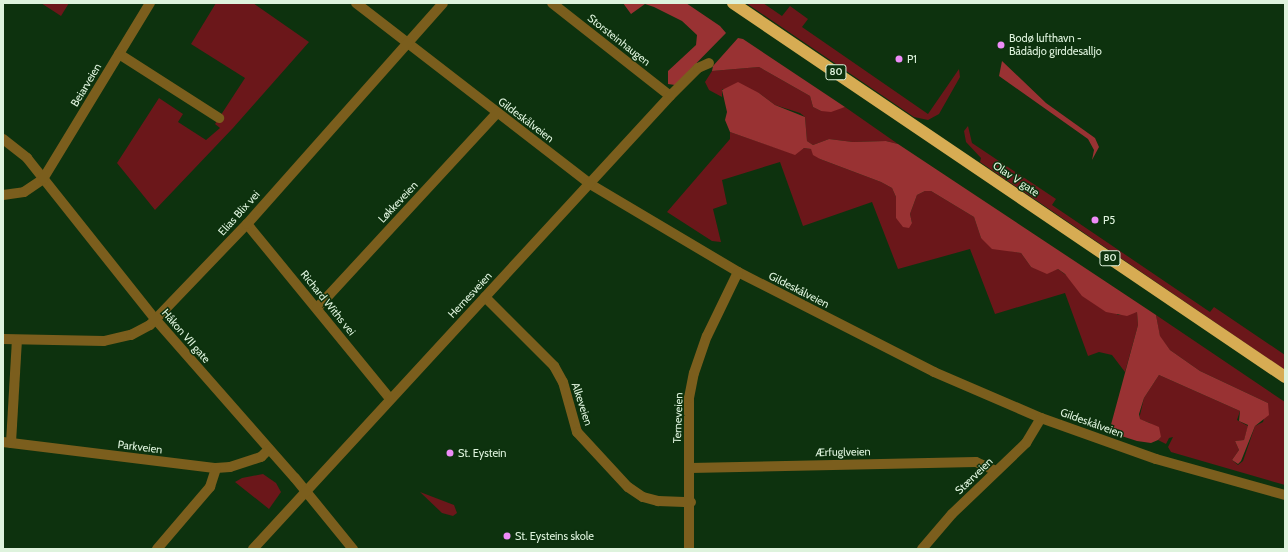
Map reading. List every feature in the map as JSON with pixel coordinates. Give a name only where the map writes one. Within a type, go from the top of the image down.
[{"type":"highway","name":"Olav V gate","points":[[733,3],[1285,377]]},
{"type":"street","name":"Beiarveien","points":[[43,179],[150,3]]},
{"type":"street","name":"Gildeskålveien","points":[[356,3],[590,184],[738,272],[934,372],[1041,418],[1156,459],[1285,495]]},
{"type":"street","name":"Elias Blix vei","points":[[3,339],[104,341],[131,335],[156,320],[247,224],[406,42],[443,3]]},
{"type":"street","name":"Storsteinhaugen","points":[[552,3],[670,96]]},
{"type":"street","points":[[119,54],[219,118]]},
{"type":"street","name":"Hernesveien","points":[[253,549],[670,96],[698,68],[709,63]]},
{"type":"street","name":"Løkkeveien","points":[[317,308],[497,113]]},
{"type":"street","name":"Håkon VII gate","points":[[3,139],[26,158],[156,320],[306,492],[353,549]]},
{"type":"street","points":[[3,195],[24,192],[43,179]]},
{"type":"street","name":"Richard Withs vei","points":[[247,224],[390,399]]},
{"type":"street","name":"Terneveien","points":[[689,549],[689,398],[694,373],[707,336],[738,272]]},
{"type":"street","name":"Alkeveien","points":[[485,297],[554,366],[563,382],[577,432],[628,486],[643,497],[658,501],[690,502]]},
{"type":"street","points":[[7,442],[17,340]]},
{"type":"street","name":"Stærveien","points":[[922,549],[996,471],[1026,443],[1041,418]]},
{"type":"street","name":"Parkveien","points":[[7,442],[216,468],[230,467],[261,457],[269,450]]},
{"type":"street","name":"Ærfuglveien","points":[[690,468],[976,462],[996,471]]},
{"type":"street","points":[[157,549],[210,488],[216,468]]},
{"type":"shaded area","points":[[41,3],[69,3],[61,16]]},
{"type":"shaded area","points":[[216,3],[253,3],[309,42],[233,128],[155,210],[117,163],[159,98],[183,114],[178,122],[206,140],[220,128],[215,124],[245,78],[191,44]]},
{"type":"shaded area","points":[[623,3],[686,3],[720,26],[726,33],[675,85],[668,84],[668,71],[696,45],[697,35],[682,21],[654,7],[645,4],[631,14]]},
{"type":"shaded area","points":[[746,3],[763,3],[782,16],[790,6],[808,19],[802,27],[928,114],[959,69],[960,77],[939,114],[928,120],[914,117]]},
{"type":"shaded area","points":[[738,38],[743,39],[845,107],[831,112],[821,111],[813,107],[810,96],[759,67],[712,71],[713,66]]},
{"type":"shaded area","points":[[1002,61],[1046,103],[1095,138],[1099,147],[1092,160],[1094,150],[1088,139],[999,76]]},
{"type":"shaded area","points":[[759,67],[810,96],[813,107],[821,111],[845,107],[898,144],[886,141],[853,142],[829,139],[813,145],[807,141],[805,117],[800,113],[775,105],[759,93],[722,89],[722,97],[709,90],[705,82],[712,71]]},
{"type":"shaded area","points":[[738,82],[759,93],[775,105],[805,117],[807,141],[813,145],[829,139],[853,142],[886,141],[898,144],[1156,315],[1160,336],[1170,350],[1200,371],[1268,403],[1269,415],[1255,426],[1241,461],[1238,464],[1232,460],[1239,450],[1235,441],[1244,440],[1248,425],[1239,421],[1240,411],[1159,375],[1144,398],[1139,414],[1140,419],[1159,427],[1161,437],[1151,443],[1137,441],[1109,432],[1138,325],[1137,312],[1127,316],[1106,312],[1082,296],[1065,274],[1058,269],[1047,274],[1031,267],[1021,253],[992,249],[981,238],[974,217],[931,191],[925,191],[917,195],[910,214],[912,223],[909,228],[903,227],[896,218],[896,197],[892,188],[881,182],[820,159],[813,155],[811,149],[804,148],[795,155],[730,132],[725,120],[727,112],[722,90]]},
{"type":"shaded area","points":[[968,126],[972,143],[1056,199],[1052,205],[1210,312],[1214,307],[1285,355],[1285,370],[980,162],[981,158],[966,142],[964,131]]},
{"type":"shaded area","points":[[730,132],[794,154],[804,148],[811,149],[820,159],[881,182],[892,188],[896,197],[896,218],[912,223],[910,214],[917,195],[925,191],[931,191],[974,217],[981,238],[1010,251],[1021,253],[1031,267],[1052,271],[1058,269],[1118,315],[1137,312],[1138,325],[1125,372],[1112,355],[1099,352],[1088,356],[1065,293],[995,314],[970,249],[898,269],[872,202],[803,226],[780,162],[722,180],[727,204],[713,209],[721,242],[712,241],[667,212],[730,139]]},
{"type":"shaded area","points":[[1156,315],[1285,402],[1285,485],[1171,452],[1168,447],[1173,437],[1169,438],[1166,444],[1158,440],[1161,437],[1150,423],[1139,419],[1144,398],[1159,375],[1240,411],[1237,420],[1248,426],[1244,440],[1235,441],[1239,450],[1232,460],[1238,465],[1243,461],[1255,426],[1263,422],[1268,403],[1200,371],[1170,350],[1160,337]]},
{"type":"shaded area","points":[[263,474],[276,483],[281,492],[269,509],[235,482],[242,478]]},
{"type":"shaded area","points":[[420,492],[454,505],[457,513],[453,516],[442,513]]},
{"type":"place","name":"Bodø lufthavn - Bådådjo girddesalljo","points":[[1001,45]]},
{"type":"place","name":"P1","points":[[899,59]]},
{"type":"place","name":"P5","points":[[1095,220]]},
{"type":"place","name":"St. Eystein","points":[[450,453]]},
{"type":"place","name":"St. Eysteins skole","points":[[507,536]]}]
